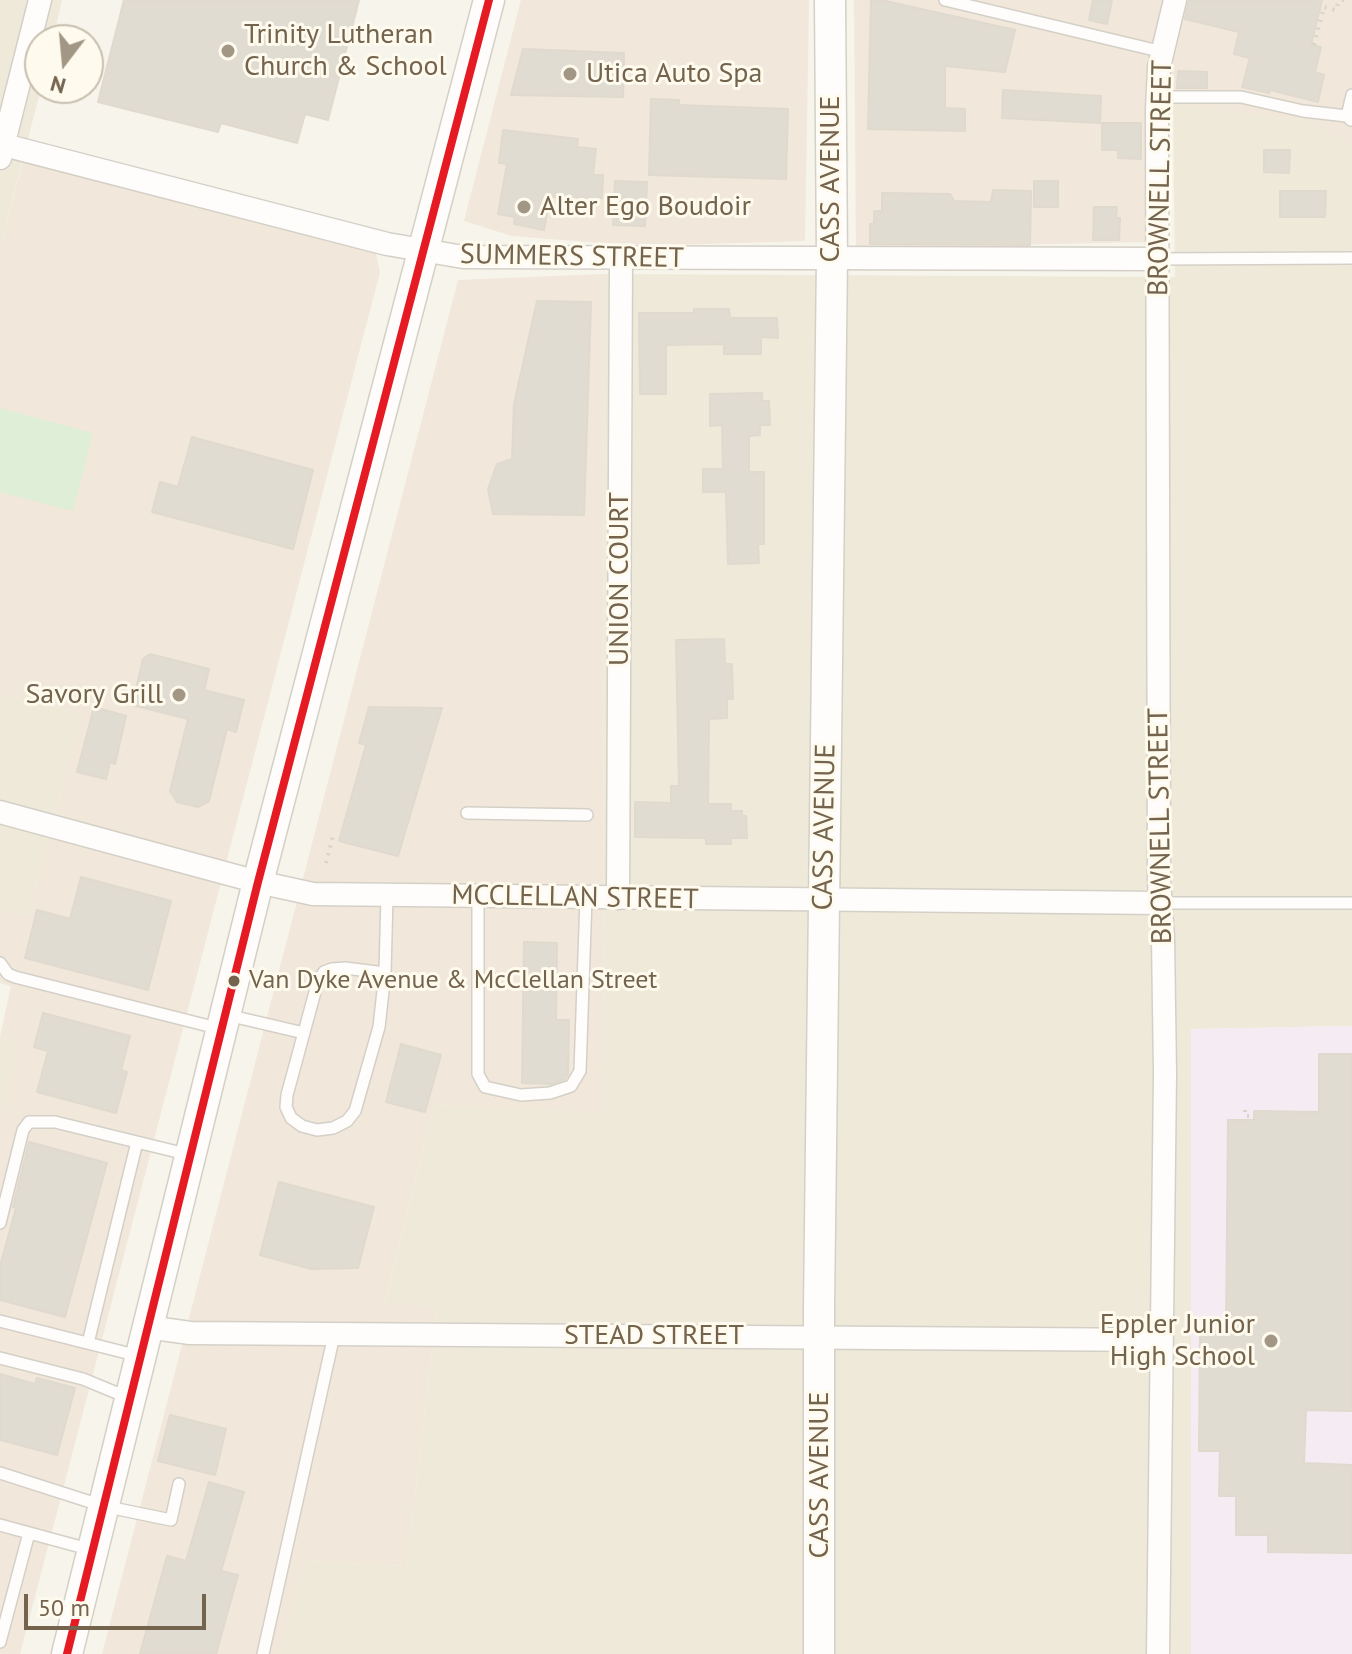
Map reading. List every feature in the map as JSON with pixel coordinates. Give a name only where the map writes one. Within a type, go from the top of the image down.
[{"type":"main road","points":[[67,1654],[258,882],[489,0]]},
{"type":"main road","name":"CASS AVENUE","points":[[819,1654],[832,259],[830,0]]},
{"type":"street","points":[[1,149],[40,0]]},
{"type":"street","name":"BROWNELL STREET","points":[[1158,1654],[1165,1074],[1160,903],[1158,97],[1159,67],[1175,0]]},
{"type":"street","name":"SUMMERS STREET","points":[[1,149],[387,244],[463,257],[1158,259]]},
{"type":"street","name":"UNION COURT","points":[[618,898],[621,259]]},
{"type":"street","name":"MCCLELLAN STREET","points":[[0,812],[313,894],[1160,903]]},
{"type":"street","name":"STEAD STREET","points":[[143,1342],[190,1333],[1161,1340]]},
{"type":"lane","points":[[945,0],[1163,52]]},
{"type":"lane","points":[[1158,97],[1241,97],[1349,118],[1352,95]]},
{"type":"lane","points":[[1158,259],[1352,258]]},
{"type":"lane","points":[[467,813],[587,815]]},
{"type":"lane","points":[[385,973],[345,968],[324,972],[318,981],[287,1095],[286,1107],[291,1118],[302,1126],[317,1130],[333,1128],[347,1121],[355,1111],[379,1027],[385,973],[387,896]]},
{"type":"lane","points":[[478,897],[478,1074],[485,1087],[521,1095],[550,1093],[571,1086],[580,1071],[586,898]]},
{"type":"lane","points":[[1160,903],[1352,903]]},
{"type":"lane","points":[[0,963],[8,974],[15,977],[224,1021],[304,1033]]},
{"type":"lane","points":[[0,1223],[23,1130],[29,1122],[55,1122],[190,1155]]},
{"type":"lane","points":[[88,1343],[137,1142]]},
{"type":"lane","points":[[0,1321],[88,1343],[143,1342]]},
{"type":"lane","points":[[263,1654],[334,1335]]},
{"type":"lane","points":[[0,1358],[83,1379],[129,1399]]},
{"type":"lane","points":[[0,1473],[103,1506],[171,1520],[179,1484]]},
{"type":"lane","points":[[0,1525],[92,1550]]},
{"type":"lane","points":[[0,1642],[4,1607],[29,1533]]},
{"type":"path","points":[[1314,45],[1324,7],[1336,10],[1343,0]]},
{"type":"path","points":[[326,863],[334,832]]},
{"type":"path","points":[[1245,1110],[1245,1116],[1254,1116]]},
{"type":"shaded area","points":[[0,0],[62,0],[57,24],[24,24],[24,104],[37,104],[0,248]]},
{"type":"shaded area","points":[[521,0],[809,0],[805,241],[638,246],[512,236],[464,221]]},
{"type":"shaded area","points":[[854,0],[1352,0],[1352,145],[1303,119],[1148,102],[1150,242],[856,248]]},
{"type":"shaded area","points":[[1173,104],[1303,119],[1352,145],[1352,1026],[1191,1029],[1191,1654],[280,1654],[305,1561],[407,1566],[437,1308],[385,1303],[434,1105],[603,1111],[604,274],[1175,277]]},
{"type":"shaded area","points":[[25,153],[372,236],[380,272],[20,1654],[0,1654],[0,1119],[20,1043],[0,1037],[11,986],[0,983],[0,909],[27,916],[82,713],[0,693],[0,248]]},
{"type":"shaded area","points":[[604,274],[603,1112],[434,1105],[385,1302],[437,1307],[407,1566],[305,1561],[280,1654],[102,1654],[458,280]]},
{"type":"shaded area","points":[[0,693],[82,713],[27,916],[0,909]]},
{"type":"shaded area","name":"Eppler Junior High School","points":[[1352,1026],[1352,1654],[1191,1654],[1191,1029]]},
{"type":"shaded area","points":[[0,1037],[20,1043],[0,1119]]},
{"type":"green space","points":[[0,408],[93,433],[73,511],[0,492]]},
{"type":"building","name":"Trinity Lutheran Church & School","points":[[124,0],[359,0],[328,120],[305,114],[297,143],[221,123],[218,132],[104,104],[104,78]]},
{"type":"building","points":[[871,0],[1015,30],[1005,72],[945,66],[945,108],[965,109],[965,131],[868,129]]},
{"type":"building","points":[[1093,0],[1112,0],[1107,24],[1089,20]]},
{"type":"building","points":[[1189,0],[1322,0],[1311,45],[1321,47],[1315,72],[1324,75],[1318,102],[1270,90],[1269,93],[1242,87],[1250,58],[1234,54],[1239,32],[1185,19]]},
{"type":"building","name":"Utica Auto Spa","points":[[523,49],[624,53],[623,97],[511,95]]},
{"type":"building","points":[[1178,71],[1207,72],[1207,88],[1177,88]]},
{"type":"building","points":[[1003,90],[1101,96],[1100,123],[1002,118]]},
{"type":"building","points":[[651,99],[679,100],[679,105],[788,109],[786,179],[649,175]]},
{"type":"building","points":[[1102,123],[1141,123],[1141,159],[1118,158],[1118,150],[1102,150]]},
{"type":"building","points":[[503,130],[578,139],[577,147],[596,149],[593,175],[603,175],[602,198],[550,197],[544,230],[514,224],[515,217],[498,214],[507,164],[499,163]]},
{"type":"building","points":[[1264,150],[1290,150],[1289,173],[1264,172]]},
{"type":"building","points":[[615,181],[647,182],[645,226],[613,225]]},
{"type":"building","points":[[1034,181],[1058,181],[1058,207],[1034,207]]},
{"type":"building","points":[[993,190],[1031,191],[1030,245],[870,244],[870,224],[874,224],[874,211],[882,211],[882,193],[950,194],[954,201],[991,202]]},
{"type":"building","points":[[1280,191],[1326,191],[1325,217],[1280,217]]},
{"type":"building","points":[[1094,207],[1117,207],[1119,240],[1093,240]]},
{"type":"building","points":[[537,301],[591,302],[584,515],[493,514],[488,489],[497,464],[512,459],[514,404]]},
{"type":"building","points":[[694,309],[729,309],[730,318],[777,318],[778,338],[761,337],[761,354],[724,354],[724,344],[666,345],[666,394],[640,394],[639,313],[694,313]]},
{"type":"building","points":[[762,393],[762,401],[769,401],[770,425],[760,425],[760,435],[749,436],[749,472],[764,472],[764,544],[758,544],[759,563],[728,564],[726,492],[703,492],[703,469],[723,469],[722,425],[710,426],[710,394]]},
{"type":"building","points":[[192,437],[313,470],[293,549],[152,512],[160,482],[178,487]]},
{"type":"building","points":[[724,639],[725,664],[732,664],[733,699],[727,699],[727,718],[709,719],[708,804],[731,804],[731,811],[742,811],[742,816],[746,816],[747,838],[731,838],[731,844],[706,844],[706,838],[635,837],[635,802],[671,803],[671,786],[679,786],[676,640]]},
{"type":"building","name":"Savory Grill","points":[[150,654],[209,669],[204,690],[244,700],[236,732],[227,729],[209,801],[198,807],[177,802],[170,791],[188,719],[132,705],[143,659]]},
{"type":"building","points":[[94,707],[126,716],[115,764],[110,762],[106,779],[77,772]]},
{"type":"building","points":[[369,707],[442,708],[398,856],[339,841],[366,745],[359,743]]},
{"type":"building","points":[[81,877],[171,901],[148,990],[25,958],[37,910],[70,919]]},
{"type":"building","points":[[524,942],[557,943],[556,1020],[569,1020],[568,1074],[565,1079],[551,1084],[522,1083]]},
{"type":"building","points":[[43,1013],[130,1036],[121,1070],[127,1072],[116,1113],[37,1092],[48,1051],[34,1047]]},
{"type":"building","points":[[401,1044],[441,1055],[425,1112],[386,1102]]},
{"type":"building","points":[[1319,1054],[1352,1054],[1352,1411],[1306,1410],[1304,1463],[1352,1465],[1352,1553],[1268,1552],[1268,1535],[1236,1535],[1236,1496],[1219,1496],[1220,1451],[1199,1451],[1200,1331],[1226,1331],[1228,1120],[1254,1120],[1254,1111],[1319,1112]]},
{"type":"building","points":[[29,1142],[107,1163],[65,1317],[0,1300],[0,1266]]},
{"type":"building","points":[[279,1182],[374,1207],[358,1268],[311,1269],[260,1255]]},
{"type":"building","points":[[0,1374],[35,1384],[37,1378],[75,1388],[57,1455],[0,1440]]},
{"type":"building","points":[[170,1415],[226,1429],[215,1475],[158,1461]]},
{"type":"building","points":[[209,1482],[244,1492],[221,1571],[238,1575],[216,1654],[140,1654],[167,1556],[186,1561]]},
{"type":"transit line","points":[[67,1654],[258,882],[489,0]]},
{"type":"place","name":"Trinity Lutheran Church & School","points":[[228,51]]},
{"type":"place","name":"Utica Auto Spa","points":[[570,74]]},
{"type":"place","name":"Alter Ego Boudoir","points":[[524,207]]},
{"type":"place","name":"Savory Grill","points":[[179,695]]},
{"type":"place","name":"Van Dyke Avenue & McClellan Street","points":[[234,981]]},
{"type":"place","name":"Eppler Junior High School","points":[[1271,1341]]}]
